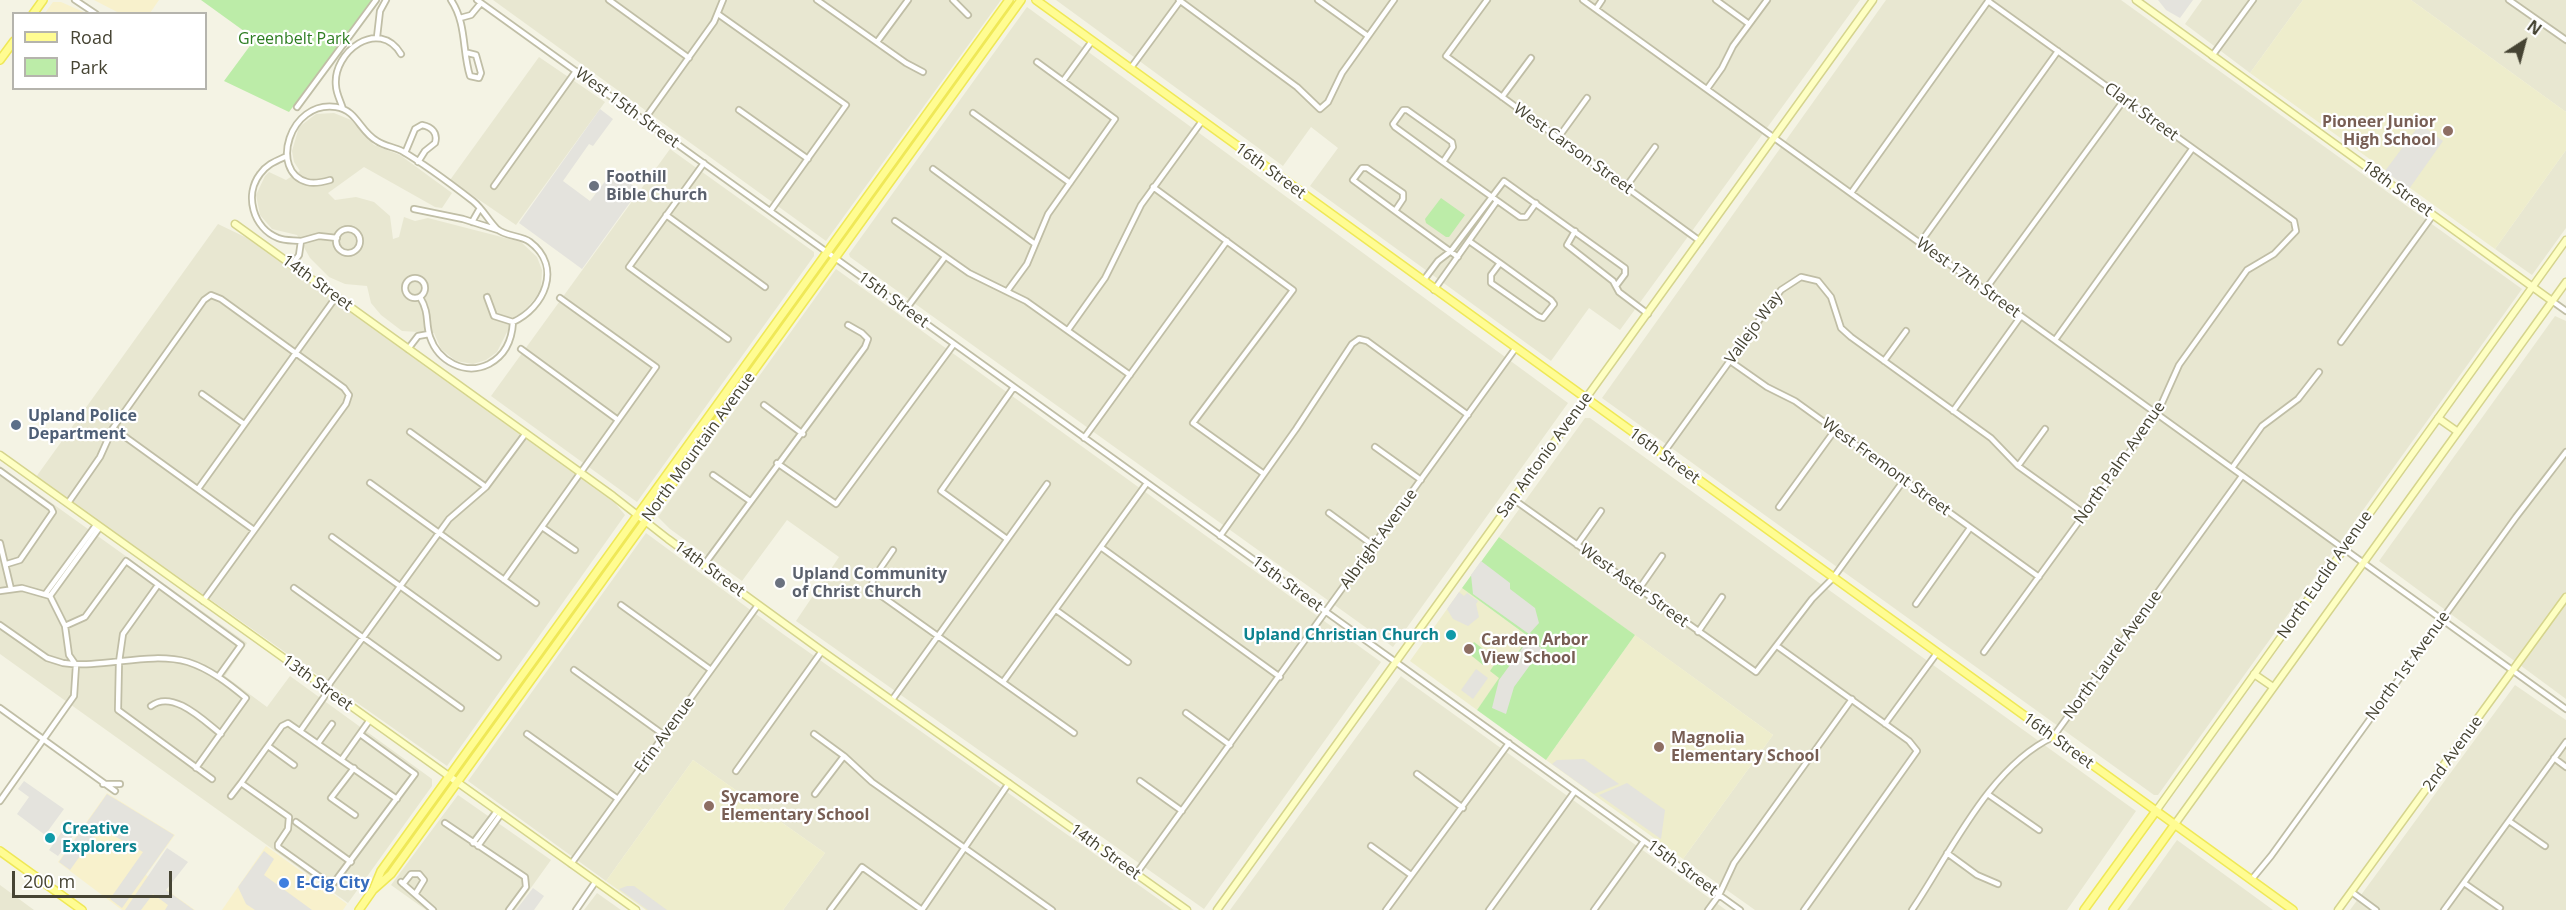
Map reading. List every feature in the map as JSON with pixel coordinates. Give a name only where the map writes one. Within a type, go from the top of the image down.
[{"type":"main road","name":"North Mountain Avenue","points":[[374,890],[381,870],[1009,0]]},
{"type":"main road","name":"North Mountain Avenue","points":[[359,910],[374,890],[391,874],[1021,0]]},
{"type":"main road","name":"16th Street","points":[[1036,0],[1585,400],[2293,910]]},
{"type":"main road","name":"San Antonio Avenue","points":[[1217,910],[1873,0]]},
{"type":"main road","name":"18th Street","points":[[2138,1],[2552,301]]},
{"type":"main road","points":[[0,60],[12,44]]},
{"type":"main road","name":"14th Street","points":[[235,224],[580,472],[758,605],[1187,910]]},
{"type":"main road","name":"North Euclid Avenue","points":[[2084,910],[2566,240]]},
{"type":"main road","name":"North Euclid Avenue","points":[[2113,910],[2566,282]]},
{"type":"main road","points":[[2438,418],[2458,432]]},
{"type":"main road","name":"13th Street","points":[[0,455],[636,910]]},
{"type":"main road","name":"2nd Avenue","points":[[2338,910],[2353,893],[2566,597]]},
{"type":"main road","points":[[2254,674],[2273,687]]},
{"type":"main road","points":[[0,851],[82,910]]},
{"type":"street","points":[[75,0],[93,12]]},
{"type":"street","points":[[297,107],[376,0]]},
{"type":"street","points":[[377,37],[380,11],[386,0]]},
{"type":"street","points":[[451,0],[460,18],[468,53],[465,61],[470,76],[479,78],[482,73],[476,55],[468,53]]},
{"type":"street","points":[[609,0],[689,58]]},
{"type":"street","points":[[644,120],[718,14],[723,0]]},
{"type":"street","points":[[818,0],[923,72]]},
{"type":"street","points":[[877,42],[908,0]]},
{"type":"street","points":[[953,0],[968,15]]},
{"type":"street","points":[[1130,69],[1179,0],[1297,87],[1320,109],[1328,102],[1342,74],[1394,0]]},
{"type":"street","points":[[1318,0],[1368,36]]},
{"type":"street","name":"West Carson Street","points":[[1487,0],[1446,56],[1700,241]]},
{"type":"street","name":"West 17th Street","points":[[1583,0],[2566,709]]},
{"type":"street","points":[[1596,9],[1602,0]]},
{"type":"street","points":[[1716,0],[1749,24]]},
{"type":"street","points":[[1707,89],[1767,0]]},
{"type":"street","points":[[2212,56],[2253,0]]},
{"type":"street","points":[[2509,0],[2566,40]]},
{"type":"street","points":[[1851,193],[1989,1]]},
{"type":"street","name":"Clark Street","points":[[1989,1],[2294,221]]},
{"type":"street","points":[[460,18],[471,15],[479,2]]},
{"type":"street","name":"West 15th Street","points":[[479,2],[835,258]]},
{"type":"street","points":[[718,14],[846,105],[771,210]]},
{"type":"street","points":[[401,54],[392,42],[377,37],[356,44],[338,72],[335,86],[344,109],[359,121],[377,142],[405,153],[480,208],[498,230]]},
{"type":"street","points":[[1063,81],[1092,41]]},
{"type":"street","points":[[1920,243],[2058,51]]},
{"type":"street","points":[[1502,97],[1531,58]]},
{"type":"street","points":[[1008,290],[1027,264],[1048,214],[1115,119],[1037,62]]},
{"type":"street","points":[[494,186],[576,71]]},
{"type":"street","points":[[1558,138],[1587,98]]},
{"type":"street","points":[[1985,290],[2124,100]]},
{"type":"street","points":[[330,180],[312,183],[303,181],[293,170],[287,156],[289,136],[299,120],[322,107],[344,109]]},
{"type":"street","points":[[739,110],[808,159]]},
{"type":"street","points":[[1443,162],[1453,147],[1452,142],[1407,110],[1403,110],[1393,123],[1395,127],[1490,197],[1522,218],[1536,203]]},
{"type":"street","points":[[973,113],[1070,183]]},
{"type":"street","points":[[1068,330],[1105,278],[1132,220],[1153,187],[1202,121]]},
{"type":"street","points":[[405,153],[415,129],[422,126],[432,129],[435,134],[435,143],[418,162]]},
{"type":"street","points":[[1626,187],[1655,147]]},
{"type":"street","points":[[2055,340],[2192,149]]},
{"type":"street","points":[[287,156],[272,163],[260,173],[253,188],[252,203],[257,220],[278,238],[301,241],[319,236],[337,238]]},
{"type":"street","points":[[704,163],[629,267],[728,339]]},
{"type":"street","points":[[1395,211],[1403,199],[1403,194],[1367,168],[1362,168],[1353,180],[1395,211],[1458,256]]},
{"type":"street","points":[[933,169],[1035,244]]},
{"type":"street","points":[[1423,282],[1438,261],[1451,251],[1499,184],[1506,182],[1625,268],[1625,274],[1616,286]]},
{"type":"street","points":[[1153,187],[1293,290],[1193,423],[1264,474]]},
{"type":"street","points":[[1434,290],[1497,201]]},
{"type":"street","points":[[472,222],[480,208]]},
{"type":"street","points":[[414,209],[498,230],[532,244],[542,256],[547,268],[546,289],[531,313],[513,322],[494,316],[487,297]]},
{"type":"street","points":[[666,215],[765,287]]},
{"type":"street","points":[[2341,342],[2433,215]]},
{"type":"street","points":[[895,221],[969,273],[1008,290],[1130,375]]},
{"type":"street","name":"North Palm Avenue","points":[[1984,652],[2157,414],[2164,403],[2179,365],[2247,270],[2274,254],[2293,236],[2296,231],[2294,221]]},
{"type":"street","points":[[351,229],[359,234],[360,243],[355,251],[346,252],[338,247],[337,238],[342,230],[351,229]]},
{"type":"street","points":[[1575,231],[1567,245],[1616,286],[1619,292],[1648,314]]},
{"type":"street","points":[[1462,236],[1500,263],[1551,300],[1554,304],[1547,316],[1543,318],[1538,316],[1491,283],[1491,275],[1500,263]]},
{"type":"street","points":[[292,265],[299,255],[301,241]]},
{"type":"street","points":[[1084,438],[1227,241]]},
{"type":"street","points":[[906,309],[945,257]]},
{"type":"street","name":"15th Street","points":[[835,258],[1740,910]]},
{"type":"street","name":"Vallejo Way","points":[[1662,455],[1781,290],[1801,277],[1818,281],[1826,288],[1841,328],[1851,338],[1884,361]]},
{"type":"street","points":[[418,278],[424,283],[425,291],[420,297],[412,298],[406,293],[405,285],[410,279],[418,278]]},
{"type":"street","points":[[68,503],[100,457],[113,428],[204,300],[211,295],[221,298],[344,388],[349,395],[346,404],[203,601]]},
{"type":"street","points":[[198,489],[336,297]]},
{"type":"street","points":[[420,297],[427,311],[429,334],[443,357],[455,365],[476,368],[500,357],[510,341],[513,322]]},
{"type":"street","points":[[504,580],[656,367],[560,298]]},
{"type":"street","points":[[2552,301],[2566,311]]},
{"type":"street","points":[[1953,411],[2021,316]]},
{"type":"street","points":[[704,565],[777,463],[803,434],[865,347],[868,339],[848,325]]},
{"type":"street","points":[[1906,331],[1884,361],[1990,438],[2018,466],[2085,514]]},
{"type":"street","points":[[408,349],[418,336],[429,334]]},
{"type":"street","points":[[1220,536],[1353,344],[1359,339],[1367,342],[1468,416]]},
{"type":"street","points":[[777,463],[836,504],[954,344]]},
{"type":"street","points":[[520,349],[618,420]]},
{"type":"street","name":"Albright Avenue","points":[[1136,874],[1515,349]]},
{"type":"street","name":"West Fremont Street","points":[[1730,361],[1835,430],[2039,577]]},
{"type":"street","points":[[2232,468],[2262,426],[2298,399],[2319,372]]},
{"type":"street","points":[[1007,539],[941,491],[1014,387]]},
{"type":"street","points":[[202,394],[244,424]]},
{"type":"street","points":[[764,405],[803,434]]},
{"type":"street","points":[[113,428],[255,530]]},
{"type":"street","points":[[2018,466],[2045,429]]},
{"type":"street","points":[[1779,507],[1835,430]]},
{"type":"street","points":[[410,432],[486,487]]},
{"type":"street","points":[[301,730],[363,638],[449,519],[486,487],[526,433]]},
{"type":"street","points":[[1375,447],[1421,480]]},
{"type":"street","name":"North 1st Avenue","points":[[2252,879],[2566,452]]},
{"type":"street","points":[[0,471],[51,508],[53,512],[20,560],[7,564]]},
{"type":"street","points":[[713,475],[750,501]]},
{"type":"street","name":"North Laurel Avenue","points":[[1912,910],[1947,853],[1989,795],[2014,766],[2043,742],[2053,737],[2242,476]]},
{"type":"street","points":[[1804,910],[1917,751],[1915,746],[1777,646],[1812,598],[1833,578],[1904,480]]},
{"type":"street","points":[[370,483],[536,603]]},
{"type":"street","points":[[1004,682],[1148,483]]},
{"type":"street","points":[[892,700],[1047,484]]},
{"type":"street","name":"West Aster Street","points":[[1513,499],[1756,672],[1777,646]]},
{"type":"street","points":[[1577,544],[1601,511]]},
{"type":"street","points":[[1329,513],[1374,546]]},
{"type":"street","points":[[48,594],[98,526]]},
{"type":"street","points":[[542,527],[575,550]]},
{"type":"street","points":[[1916,604],[1970,528]]},
{"type":"street","points":[[332,537],[498,657]]},
{"type":"street","points":[[0,543],[7,564],[11,589]]},
{"type":"street","points":[[1102,548],[1280,677]]},
{"type":"street","points":[[893,550],[873,579],[872,586],[876,591],[1074,733]]},
{"type":"street","points":[[1639,589],[1662,556]]},
{"type":"street","points":[[65,626],[85,617],[126,561],[241,645],[218,677]]},
{"type":"street","points":[[158,585],[123,634],[119,663],[118,710],[212,779]]},
{"type":"street","points":[[0,591],[22,588],[48,594],[65,626],[69,655],[76,665],[74,696],[0,801]]},
{"type":"street","points":[[294,588],[461,708]]},
{"type":"street","points":[[1698,632],[1722,597]]},
{"type":"street","points":[[621,605],[711,670]]},
{"type":"street","name":"Erin Avenue","points":[[571,864],[758,605]]},
{"type":"street","points":[[1056,610],[1128,662]]},
{"type":"street","points":[[0,625],[46,658],[76,665],[173,660],[203,668],[218,677],[246,698],[196,768]]},
{"type":"street","points":[[736,771],[822,651]]},
{"type":"street","points":[[1885,724],[1937,653]]},
{"type":"street","points":[[574,670],[664,735]]},
{"type":"street","points":[[1708,910],[1719,895],[1734,863],[1852,699]]},
{"type":"street","points":[[151,706],[161,701],[179,705],[221,734]]},
{"type":"street","points":[[0,708],[115,791]]},
{"type":"street","points":[[1186,713],[1230,745]]},
{"type":"street","points":[[342,759],[369,721]]},
{"type":"street","points":[[231,796],[282,726],[288,723],[397,799]]},
{"type":"street","points":[[318,742],[332,724]]},
{"type":"street","points":[[241,783],[289,818],[288,829],[278,844],[279,847],[333,884],[416,774],[360,734]]},
{"type":"street","points":[[527,734],[618,799]]},
{"type":"street","points":[[814,734],[844,756],[872,782],[1052,910]]},
{"type":"street","points":[[2444,910],[2566,742]]},
{"type":"street","points":[[1386,910],[1509,744]]},
{"type":"street","points":[[268,746],[294,765]]},
{"type":"street","points":[[815,794],[844,756]]},
{"type":"street","points":[[2554,758],[2566,767]]},
{"type":"street","points":[[354,768],[331,798],[355,815]]},
{"type":"street","points":[[1417,774],[1463,807]]},
{"type":"street","points":[[1140,781],[1182,811]]},
{"type":"street","points":[[830,910],[862,867],[922,910],[1009,783]]},
{"type":"street","points":[[104,784],[120,784]]},
{"type":"street","points":[[1489,910],[1575,791]]},
{"type":"street","points":[[1989,795],[2039,830]]},
{"type":"street","points":[[475,844],[499,812]]},
{"type":"street","points":[[2509,821],[2545,846]]},
{"type":"street","points":[[296,822],[351,862]]},
{"type":"street","points":[[445,823],[525,876],[526,887],[510,910]]},
{"type":"street","points":[[1594,910],[1644,841]]},
{"type":"street","points":[[1371,846],[1411,875]]},
{"type":"street","points":[[1947,853],[1977,875],[1998,884]]},
{"type":"street","points":[[416,893],[424,880],[419,874],[411,874],[402,883],[433,910]]},
{"type":"street","points":[[576,910],[596,881]]},
{"type":"street","points":[[2464,883],[2500,908]]},
{"type":"street","points":[[2353,893],[2376,910]]},
{"type":"shaded area","points":[[94,0],[159,0],[151,12],[117,12]]},
{"type":"shaded area","points":[[493,0],[1001,0],[826,241]]},
{"type":"shaded area","points":[[1056,0],[1860,0],[1620,330],[1589,308],[1551,361],[1310,186],[1338,148],[1311,127],[1283,166]]},
{"type":"shaded area","points":[[1886,0],[2121,0],[2522,289],[2158,795],[2154,795],[1602,398]]},
{"type":"shaded area","points":[[2158,0],[2193,0],[2180,18],[2166,10]]},
{"type":"shaded area","points":[[2202,0],[2303,0],[2250,73],[2185,24]]},
{"type":"shaded area","name":"Pioneer Junior High School","points":[[2303,0],[2411,0],[2566,112],[2566,150],[2495,249],[2250,73]]},
{"type":"shaded area","points":[[2411,0],[2566,0],[2566,112]]},
{"type":"shaded area","points":[[53,2],[61,2],[84,12],[46,12]]},
{"type":"shaded area","points":[[1027,7],[1568,403],[1393,647],[850,257],[849,254]]},
{"type":"shaded area","points":[[539,57],[605,102],[516,225],[450,180]]},
{"type":"shaded area","points":[[600,109],[613,119],[593,146],[589,144],[563,181],[590,201],[613,171],[639,190],[582,269],[519,223]]},
{"type":"shaded area","points":[[334,113],[351,120],[374,145],[400,155],[452,193],[442,208],[435,207],[364,167],[328,193],[335,200],[356,197],[374,202],[390,216],[393,239],[399,237],[404,217],[415,221],[428,218],[521,242],[537,257],[542,270],[541,291],[507,332],[497,352],[486,360],[473,364],[456,361],[441,349],[434,333],[402,331],[381,315],[371,303],[367,286],[345,284],[329,277],[310,258],[297,235],[272,229],[260,215],[256,195],[265,176],[269,172],[286,180],[300,171],[294,162],[292,151],[299,127],[316,114]]},
{"type":"shaded area","points":[[2420,124],[2443,141],[2409,189],[2385,171]]},
{"type":"shaded area","points":[[670,149],[814,252],[814,256],[637,502],[491,396]]},
{"type":"shaded area","points":[[2566,150],[2566,228],[2532,275],[2495,249]]},
{"type":"shaded area","points":[[218,224],[247,238],[615,503],[625,515],[447,766],[36,477]]},
{"type":"shaded area","points":[[836,269],[1381,662],[1204,909],[796,621],[839,557],[787,520],[742,581],[670,529],[658,517]]},
{"type":"shaded area","points":[[2555,316],[2566,321],[2566,699],[2379,561]]},
{"type":"shaded area","points":[[1585,418],[1590,418],[2136,811],[2067,910],[1755,910],[1683,859],[1773,735],[1499,537]]},
{"type":"shaded area","points":[[0,466],[247,643],[225,676],[267,707],[290,676],[432,779],[432,786],[348,903],[0,654]]},
{"type":"shaded area","points":[[646,533],[783,634],[1174,910],[783,910],[825,853],[693,760],[606,881],[468,781]]},
{"type":"shaded area","points":[[1481,561],[1510,583],[1510,589],[1535,608],[1539,623],[1529,634],[1473,594],[1471,575]]},
{"type":"shaded area","name":"Carden Arbor View School","points":[[1462,588],[1529,637],[1477,710],[1410,661]]},
{"type":"shaded area","points":[[1459,592],[1464,596],[1467,593],[1478,601],[1476,604],[1479,617],[1468,626],[1453,619],[1447,609]]},
{"type":"shaded area","name":"Magnolia Elementary School","points":[[1635,635],[1773,735],[1683,859],[1546,760]]},
{"type":"shaded area","points":[[1526,643],[1541,647],[1541,650],[1514,687],[1506,714],[1492,708],[1499,680]]},
{"type":"shaded area","points":[[1476,669],[1488,678],[1473,699],[1461,690]]},
{"type":"shaded area","points":[[1402,677],[1726,910],[1230,910]]},
{"type":"shaded area","points":[[2515,685],[2566,720],[2566,910],[2350,910]]},
{"type":"shaded area","points":[[1584,759],[1619,784],[1594,794],[1552,764],[1557,760]]},
{"type":"shaded area","name":"Sycamore Elementary School","points":[[693,760],[825,853],[783,910],[646,910],[606,881]]},
{"type":"shaded area","points":[[24,781],[64,809],[45,835],[17,814],[29,797],[18,789]]},
{"type":"shaded area","points":[[1627,783],[1665,810],[1661,839],[1599,795]]},
{"type":"shaded area","points":[[107,793],[175,835],[146,875],[195,910],[122,910],[58,862]]},
{"type":"shaded area","points":[[107,794],[174,835],[122,908],[110,899],[143,852],[100,828],[70,870],[59,862]]},
{"type":"shaded area","points":[[458,795],[551,860],[515,910],[426,910],[391,885]]},
{"type":"shaded area","points":[[69,829],[75,833],[58,856],[49,850],[63,830],[66,833]]},
{"type":"shaded area","points":[[2177,840],[2273,910],[2127,910]]},
{"type":"shaded area","points":[[266,846],[347,904],[343,910],[222,910]]},
{"type":"shaded area","points":[[167,848],[188,862],[166,890],[194,910],[165,910],[168,905],[153,894],[141,910],[125,910]]},
{"type":"shaded area","points":[[264,851],[274,859],[264,875],[312,910],[255,910],[246,904],[238,887]]},
{"type":"shaded area","points":[[0,885],[34,910],[0,910]]},
{"type":"shaded area","points":[[634,886],[667,910],[648,910],[619,889]]},
{"type":"shaded area","points":[[533,888],[544,896],[534,910],[516,910]]},
{"type":"shaded area","points":[[597,893],[621,910],[584,910]]},
{"type":"green space","name":"Greenbelt Park","points":[[201,0],[373,0],[289,112],[224,81],[255,39]]},
{"type":"green space","points":[[1441,198],[1465,215],[1449,237],[1426,223],[1425,219]]},
{"type":"green space","points":[[1499,537],[1635,635],[1546,760],[1477,710],[1499,678],[1490,671],[1498,659],[1509,664],[1529,637],[1462,588]]},
{"type":"green space","points":[[1474,642],[1491,655],[1483,665],[1467,652]]},
{"type":"place","name":"Pioneer Junior High School","points":[[2448,131]]},
{"type":"place","name":"Foothill Bible Church","points":[[594,186]]},
{"type":"place","name":"Upland Police Department","points":[[16,425]]},
{"type":"place","name":"Upland Community of Christ Church","points":[[780,583]]},
{"type":"place","name":"Upland Christian Church","points":[[1451,635]]},
{"type":"place","name":"Carden Arbor View School","points":[[1469,649]]},
{"type":"place","name":"Magnolia Elementary School","points":[[1659,747]]},
{"type":"place","name":"Sycamore Elementary School","points":[[709,806]]},
{"type":"place","name":"Creative Explorers","points":[[50,838]]},
{"type":"place","name":"E-Cig City","points":[[284,883]]}]
